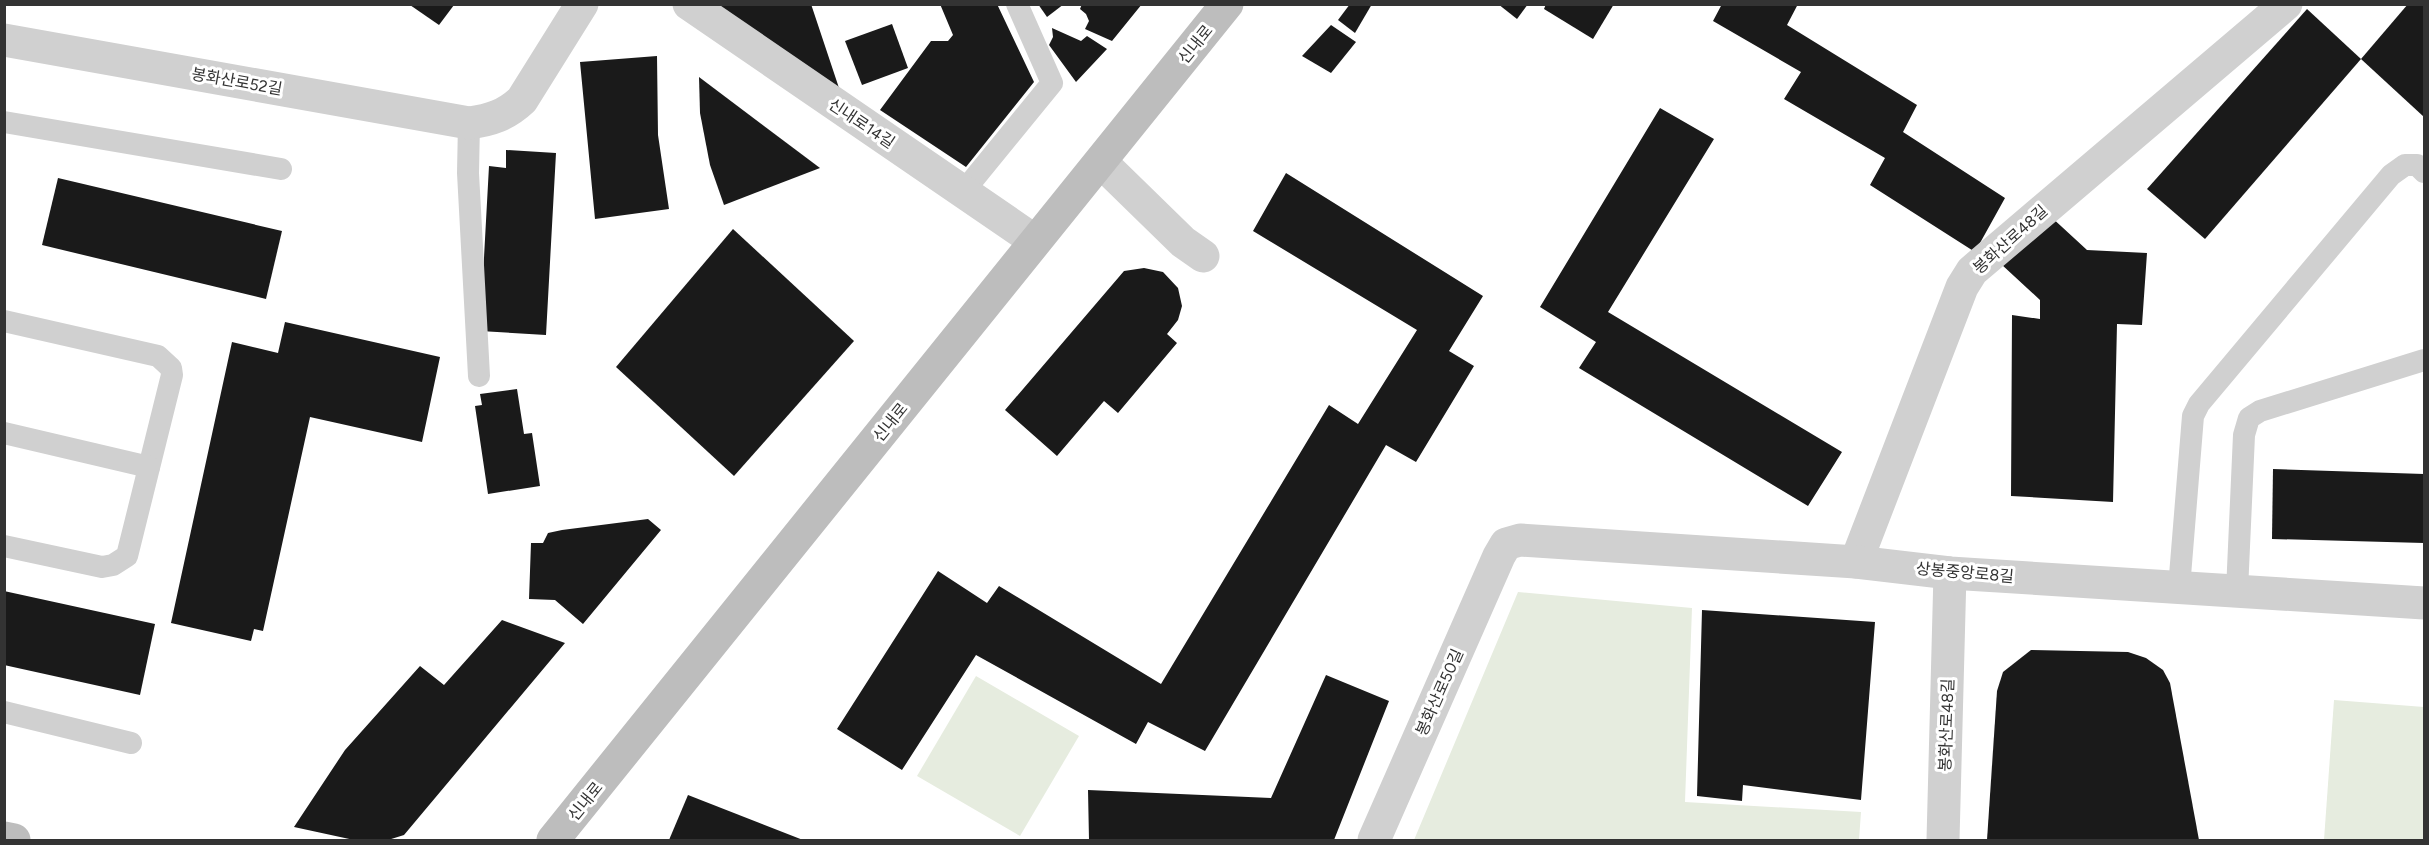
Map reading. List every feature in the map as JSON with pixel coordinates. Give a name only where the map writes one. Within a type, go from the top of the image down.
[{"type":"main road","name":"신내로","points":[[553,840],[1227,4]]},
{"type":"main road","points":[[4,838],[14,840]]},
{"type":"street","name":"봉화산로52길","points":[[4,40],[469,123],[490,120],[509,112],[522,100],[582,4]]},
{"type":"street","name":"신내로14길","points":[[689,4],[1035,241]]},
{"type":"street","name":"봉화산로48길","points":[[1856,562],[1959,295],[1972,271],[2286,4]]},
{"type":"street","points":[[1101,162],[1183,242],[1203,256]]},
{"type":"street","name":"상봉중앙로8길","points":[[1506,544],[1520,540],[1856,562],[1950,573],[2424,603]]},
{"type":"street","name":"봉화산로50길","points":[[1374,840],[1506,544]]},
{"type":"street","name":"봉화산로48길","points":[[1943,840],[1950,573]]},
{"type":"lane","points":[[963,192],[1052,82],[1017,4]]},
{"type":"lane","points":[[4,122],[281,169]]},
{"type":"lane","points":[[469,123],[468,173],[479,376]]},
{"type":"lane","points":[[2179,588],[2193,416],[2199,404],[2391,174],[2405,165],[2417,165],[2424,171]]},
{"type":"lane","points":[[4,321],[158,356],[171,368],[172,375],[127,556],[121,562],[102,567],[4,546]]},
{"type":"lane","points":[[2236,591],[2244,435],[2248,418],[2260,411],[2424,360]]},
{"type":"lane","points":[[4,434],[149,467]]},
{"type":"lane","points":[[4,712],[131,743]]},
{"type":"shaded area","points":[[1518,592],[1692,608],[1685,802],[1861,812],[1859,840],[1414,840]]},
{"type":"shaded area","points":[[976,676],[1079,736],[1020,836],[917,776]]},
{"type":"shaded area","points":[[2334,700],[2424,707],[2424,840],[2324,840]]},
{"type":"building","points":[[716,4],[811,4],[840,91]]},
{"type":"building","points":[[940,4],[997,4],[1034,82],[966,167],[880,110],[931,41],[948,41],[953,35]]},
{"type":"building","points":[[1038,4],[1064,4],[1047,17]]},
{"type":"building","points":[[1082,4],[1142,4],[1112,41],[1085,29],[1089,21],[1080,9]]},
{"type":"building","points":[[1350,4],[1372,4],[1355,33],[1338,20]]},
{"type":"building","points":[[1498,4],[1528,4],[1517,19]]},
{"type":"building","points":[[1546,4],[1614,4],[1593,39],[1544,9]]},
{"type":"building","points":[[1722,4],[1798,4],[1787,25],[1917,105],[1903,132],[2005,198],[1975,252],[1870,185],[1885,158],[1784,99],[1801,72],[1713,21]]},
{"type":"building","points":[[2408,4],[2424,4],[2424,117],[2361,59]]},
{"type":"building","points":[[410,5],[454,5],[439,25]]},
{"type":"building","points":[[2307,9],[2361,59],[2205,239],[2147,189]]},
{"type":"building","points":[[892,24],[908,68],[862,85],[845,41]]},
{"type":"building","points":[[1331,25],[1356,42],[1331,73],[1302,56]]},
{"type":"building","points":[[1052,28],[1081,41],[1087,36],[1107,49],[1076,82],[1049,45],[1053,37]]},
{"type":"building","points":[[657,56],[658,135],[669,209],[595,219],[580,62]]},
{"type":"building","points":[[699,77],[820,168],[724,205],[710,165],[700,113]]},
{"type":"building","points":[[1660,108],[1714,139],[1608,312],[1842,452],[1808,506],[1579,368],[1596,342],[1540,307]]},
{"type":"building","points":[[506,150],[556,153],[546,335],[480,331],[489,166],[506,168]]},
{"type":"building","points":[[1286,173],[1483,296],[1449,351],[1474,366],[1416,462],[1386,445],[1205,751],[1148,722],[1136,744],[976,655],[902,770],[837,729],[938,571],[987,603],[999,586],[1161,684],[1329,405],[1358,424],[1417,330],[1253,231]]},
{"type":"building","points":[[58,178],[282,231],[266,299],[42,245]]},
{"type":"building","points":[[2049,215],[2087,250],[2147,253],[2142,325],[2117,324],[2113,502],[2011,496],[2012,315],[2040,319],[2040,300],[2001,264]]},
{"type":"building","points":[[733,229],[854,341],[734,476],[616,367]]},
{"type":"building","points":[[1144,268],[1163,272],[1178,288],[1182,306],[1178,320],[1167,334],[1177,343],[1118,413],[1104,401],[1057,456],[1005,410],[1124,271]]},
{"type":"building","points":[[285,322],[440,357],[422,442],[310,417],[263,631],[254,629],[251,641],[171,623],[232,342],[278,353]]},
{"type":"building","points":[[517,389],[524,434],[532,433],[540,486],[488,494],[475,406],[482,405],[480,394]]},
{"type":"building","points":[[2273,469],[2424,474],[2424,543],[2272,539]]},
{"type":"building","points":[[648,519],[661,530],[583,624],[555,600],[529,599],[531,543],[543,543],[548,533],[562,530]]},
{"type":"building","points":[[4,591],[155,624],[140,695],[4,665]]},
{"type":"building","points":[[1702,610],[1875,622],[1861,800],[1743,785],[1742,801],[1697,796]]},
{"type":"building","points":[[502,620],[565,643],[404,835],[388,840],[354,840],[294,827],[345,750],[420,666],[444,685]]},
{"type":"building","points":[[2031,650],[2128,652],[2146,658],[2163,670],[2170,683],[2199,840],[1987,840],[1997,691],[2003,672]]},
{"type":"building","points":[[1326,675],[1389,701],[1334,840],[1089,840],[1088,790],[1271,798]]},
{"type":"building","points":[[688,795],[803,840],[669,840]]}]
